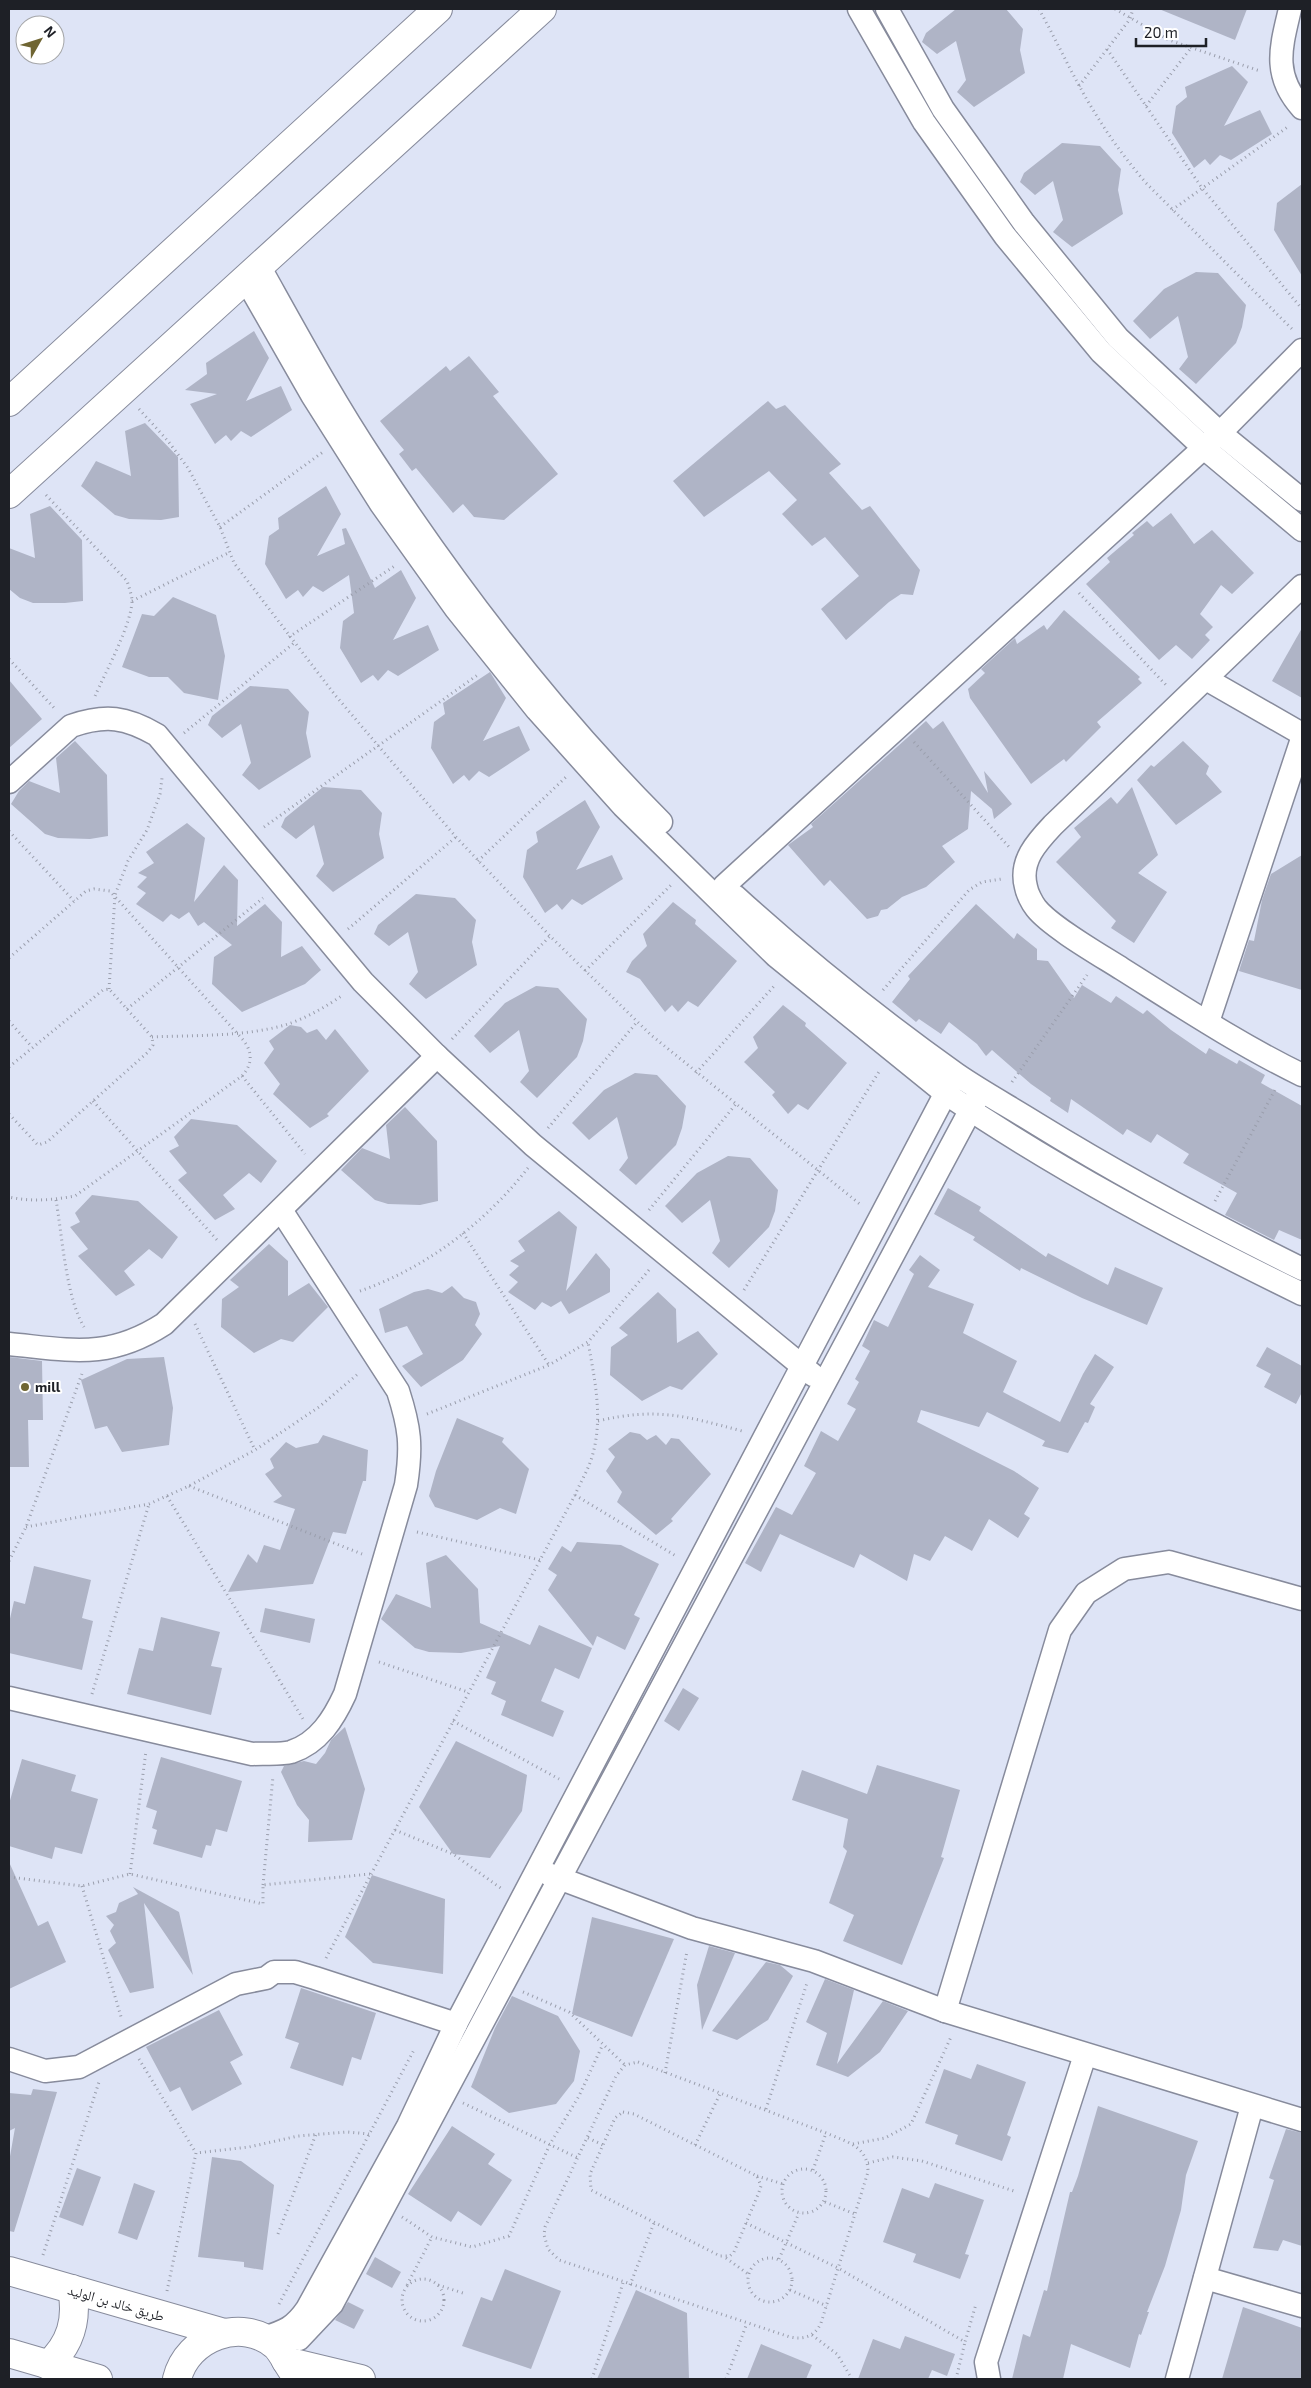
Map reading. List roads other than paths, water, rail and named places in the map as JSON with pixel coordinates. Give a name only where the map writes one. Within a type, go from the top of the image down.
[{"type":"street","points":[[9,402],[438,9]]},
{"type":"street","points":[[9,494],[252,272],[519,18],[542,9]]},
{"type":"street","points":[[859,9],[924,122],[1005,236],[1101,352],[1204,448],[1302,530]]},
{"type":"street","points":[[886,9],[943,109],[1024,223],[1118,338],[1220,433],[1302,500]]},
{"type":"street","points":[[1290,9],[1280,51],[1285,79],[1298,115]]},
{"type":"street","points":[[252,272],[340,440],[415,552],[456,609],[537,710],[623,806],[687,869],[791,968],[893,1050],[951,1083],[1092,1184],[1216,1252],[1302,1294]]},
{"type":"street","points":[[252,272],[315,367],[373,461],[463,590],[501,641],[572,726],[646,808],[724,886],[785,942],[868,1008],[951,1083]]},
{"type":"street","points":[[724,886],[1220,433],[1299,341]]},
{"type":"street","points":[[1295,1071],[1208,1022],[1101,956],[1052,923],[1035,908],[1026,887],[1025,864],[1034,845],[1302,586]]},
{"type":"street","points":[[1206,679],[1302,734]]},
{"type":"street","points":[[9,782],[78,724],[110,717],[135,722],[157,735],[362,982],[437,1056],[537,1148],[824,1384]]},
{"type":"street","points":[[1208,1022],[1302,738]]},
{"type":"street","points":[[9,1344],[95,1351],[122,1346],[144,1337],[164,1324],[437,1056]]},
{"type":"street","points":[[282,2359],[288,2330],[298,2321],[306,2309],[408,2126],[456,2024],[951,1083]]},
{"type":"street","points":[[976,1100],[1000,1102],[1108,1168],[1204,1221],[1302,1269]]},
{"type":"street","points":[[282,2359],[332,2304],[976,1100]]},
{"type":"street","points":[[9,1698],[252,1754],[291,1752],[315,1739],[334,1719],[346,1694],[406,1485],[411,1453],[408,1421],[398,1391],[281,1210]]},
{"type":"street","points":[[953,2013],[1060,1630],[1086,1592],[1124,1569],[1169,1562],[1302,1599]]},
{"type":"street","points":[[538,1870],[692,1928],[814,1961],[953,2013],[1085,2056],[1302,2120]]},
{"type":"street","points":[[9,2059],[45,2071],[79,2067],[129,2043],[236,1984],[266,1978],[274,1972],[295,1972],[456,2024]]},
{"type":"street","points":[[989,2379],[986,2362],[1085,2056]]},
{"type":"street","points":[[1177,2379],[1252,2106]]},
{"type":"street","name":"طريق خالد بن الوليد","points":[[9,2271],[43,2265],[72,2290],[224,2333]]},
{"type":"street","points":[[1205,2278],[1302,2306]]},
{"type":"street","points":[[48,2365],[67,2344],[72,2331],[75,2318],[72,2290]]},
{"type":"street","points":[[177,2379],[179,2369],[190,2352],[206,2340],[224,2333],[245,2332],[282,2359],[361,2379]]},
{"type":"street","points":[[9,2353],[98,2379]]},
{"type":"place","name":"mill","points":[[25,1387]]}]
